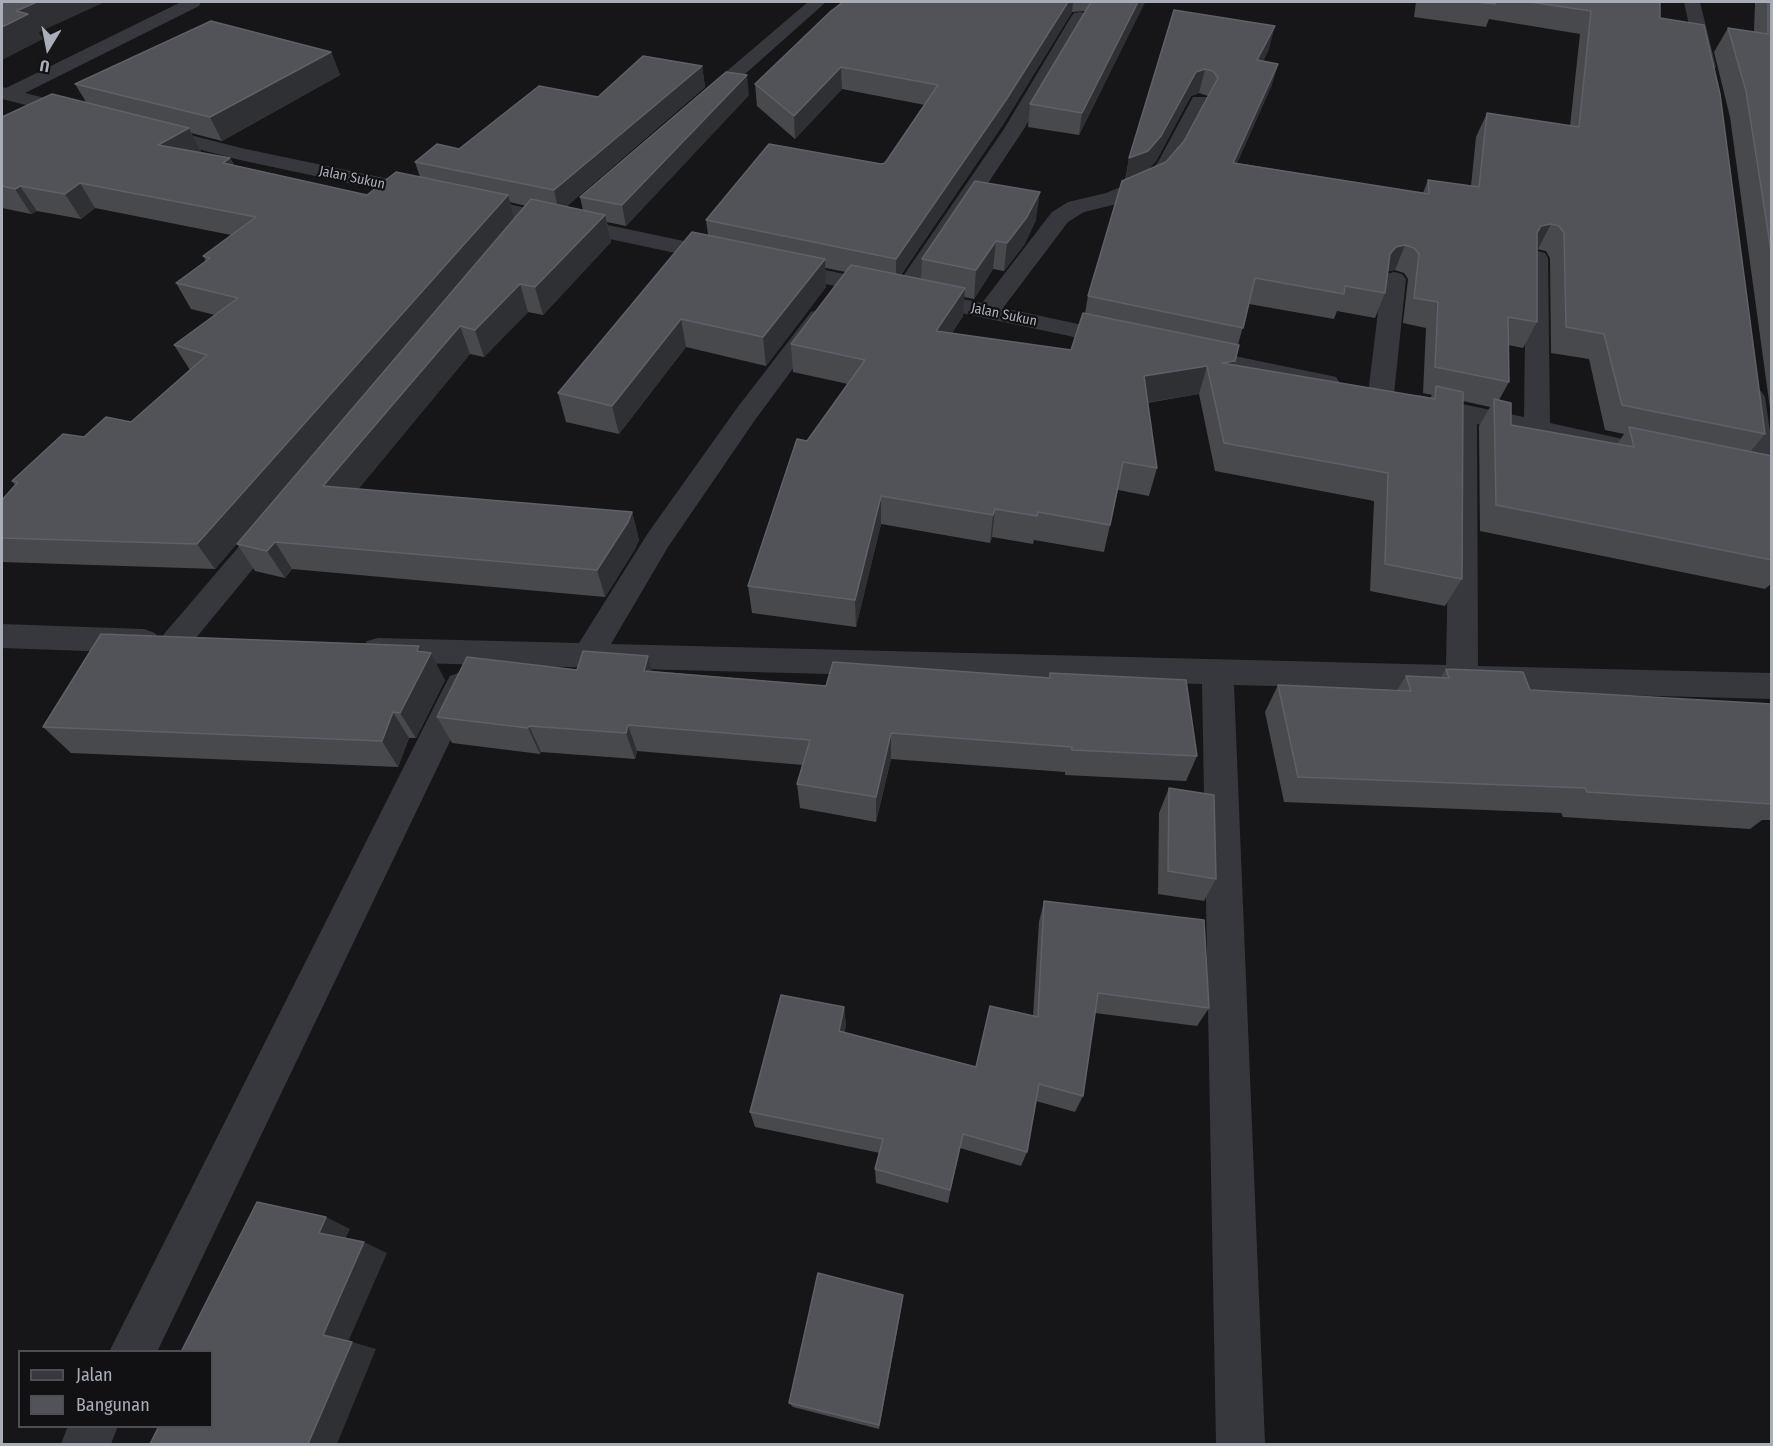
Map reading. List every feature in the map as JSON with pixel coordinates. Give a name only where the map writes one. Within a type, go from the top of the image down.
[{"type":"street","points":[[5,93],[193,2]]},
{"type":"street","points":[[686,116],[818,2]]},
{"type":"street","points":[[1692,2],[1710,82]]},
{"type":"street","points":[[903,293],[1014,129],[1080,17]]},
{"type":"street","points":[[5,93],[101,118]]},
{"type":"street","points":[[988,312],[1060,217],[1076,207],[1113,198],[1152,181],[1167,164],[1200,100]]},
{"type":"street","name":"Jalan Sukun","points":[[124,124],[526,225],[564,222],[740,260]]},
{"type":"street","points":[[564,222],[581,207]]},
{"type":"street","points":[[1537,428],[1538,258]]},
{"type":"street","name":"Jalan Sukun","points":[[763,264],[1138,344]]},
{"type":"street","points":[[1362,390],[1394,279]]},
{"type":"street","points":[[587,656],[658,540],[746,414],[845,282]]},
{"type":"street","points":[[1173,351],[1638,450]]},
{"type":"street","points":[[1749,372],[1758,475]]},
{"type":"street","points":[[1462,678],[1464,413]]},
{"type":"street","points":[[175,642],[287,509]]},
{"type":"street","points":[[2,636],[209,643]]},
{"type":"street","points":[[348,649],[1772,686]]},
{"type":"street","points":[[133,1350],[476,654]]},
{"type":"street","points":[[1218,672],[1242,1444]]},
{"type":"street","points":[[85,1444],[93,1428]]},
{"type":"building","points":[[2,2],[37,2],[16,11],[28,14],[2,27]]},
{"type":"building","points":[[843,2],[1068,2],[1006,100],[896,259],[706,220],[769,144],[885,163],[938,85],[841,67],[794,116],[755,84]]},
{"type":"building","points":[[1091,2],[1138,2],[1082,113],[1030,104]]},
{"type":"building","points":[[1530,2],[1660,2],[1660,18],[1704,25],[1720,94],[1765,434],[1622,405],[1604,334],[1566,327],[1564,233],[1559,226],[1551,224],[1541,226],[1537,233],[1537,322],[1508,317],[1509,382],[1435,367],[1438,302],[1414,298],[1419,254],[1414,248],[1405,245],[1396,247],[1390,254],[1385,293],[1345,286],[1344,294],[1255,278],[1243,328],[1088,296],[1122,181],[1166,162],[1184,141],[1218,78],[1213,71],[1205,69],[1196,72],[1161,136],[1148,151],[1129,158],[1174,10],[1275,26],[1257,60],[1278,64],[1233,163],[1429,194],[1428,180],[1479,187],[1487,113],[1579,127],[1591,11]]},
{"type":"building","points":[[1768,2],[1772,2],[1772,257],[1746,91],[1728,28],[1768,34]]},
{"type":"building","points":[[211,21],[331,52],[210,117],[75,84]]},
{"type":"building","points":[[643,56],[702,66],[554,190],[415,162],[437,144],[459,149],[539,86],[598,97]]},
{"type":"building","points":[[726,72],[747,75],[622,205],[580,197]]},
{"type":"building","points":[[52,94],[189,128],[158,145],[230,158],[223,163],[367,195],[396,172],[508,195],[197,544],[2,538],[2,500],[18,482],[12,481],[63,434],[84,437],[106,417],[131,422],[207,355],[174,345],[238,298],[176,283],[210,258],[203,256],[256,217],[80,183],[65,194],[20,186],[15,189],[2,186],[2,117]]},
{"type":"building","points":[[975,181],[1040,192],[1027,217],[1007,243],[996,241],[976,270],[922,259]]},
{"type":"building","points":[[531,199],[605,215],[535,287],[520,284],[475,330],[460,326],[323,486],[632,512],[597,570],[275,542],[267,551],[237,544]]},
{"type":"building","points":[[692,232],[825,259],[763,337],[681,319],[612,406],[558,393]]},
{"type":"building","points":[[851,265],[965,288],[936,331],[1071,350],[1083,313],[1239,345],[1235,361],[1222,363],[1435,399],[1436,386],[1463,392],[1462,579],[1385,564],[1388,473],[1224,443],[1207,366],[1144,376],[1157,468],[1123,462],[1110,525],[1038,512],[1037,516],[995,509],[993,515],[881,496],[855,600],[748,586],[797,439],[807,441],[865,360],[791,344]]},
{"type":"building","points":[[1494,399],[1511,403],[1511,425],[1634,447],[1629,427],[1772,456],[1772,560],[1496,505]]},
{"type":"building","points":[[101,634],[419,646],[417,651],[431,653],[400,713],[393,712],[382,741],[43,727]]},
{"type":"building","points":[[583,651],[648,656],[644,671],[826,686],[833,662],[1050,678],[1050,673],[1186,680],[1197,756],[1072,750],[1072,747],[891,733],[876,797],[797,784],[810,740],[628,725],[626,733],[529,726],[528,728],[437,717],[467,657],[577,670]]},
{"type":"building","points":[[1446,669],[1523,672],[1530,690],[1772,704],[1772,804],[1587,792],[1585,788],[1298,777],[1278,685],[1411,691],[1406,676],[1449,678]]},
{"type":"building","points":[[1169,788],[1214,795],[1216,879],[1168,871]]},
{"type":"building","points":[[1044,901],[1204,920],[1209,1008],[1098,993],[1083,1096],[1039,1084],[1027,1152],[963,1134],[950,1190],[875,1169],[883,1139],[750,1112],[781,995],[844,1007],[839,1031],[976,1067],[990,1006],[1038,1017]]},
{"type":"building","points":[[257,1202],[326,1217],[319,1233],[364,1242],[323,1335],[352,1342],[308,1444],[150,1444],[158,1428],[213,1428],[213,1350],[182,1350]]},
{"type":"building","points":[[818,1273],[903,1295],[879,1425],[789,1403]]}]
